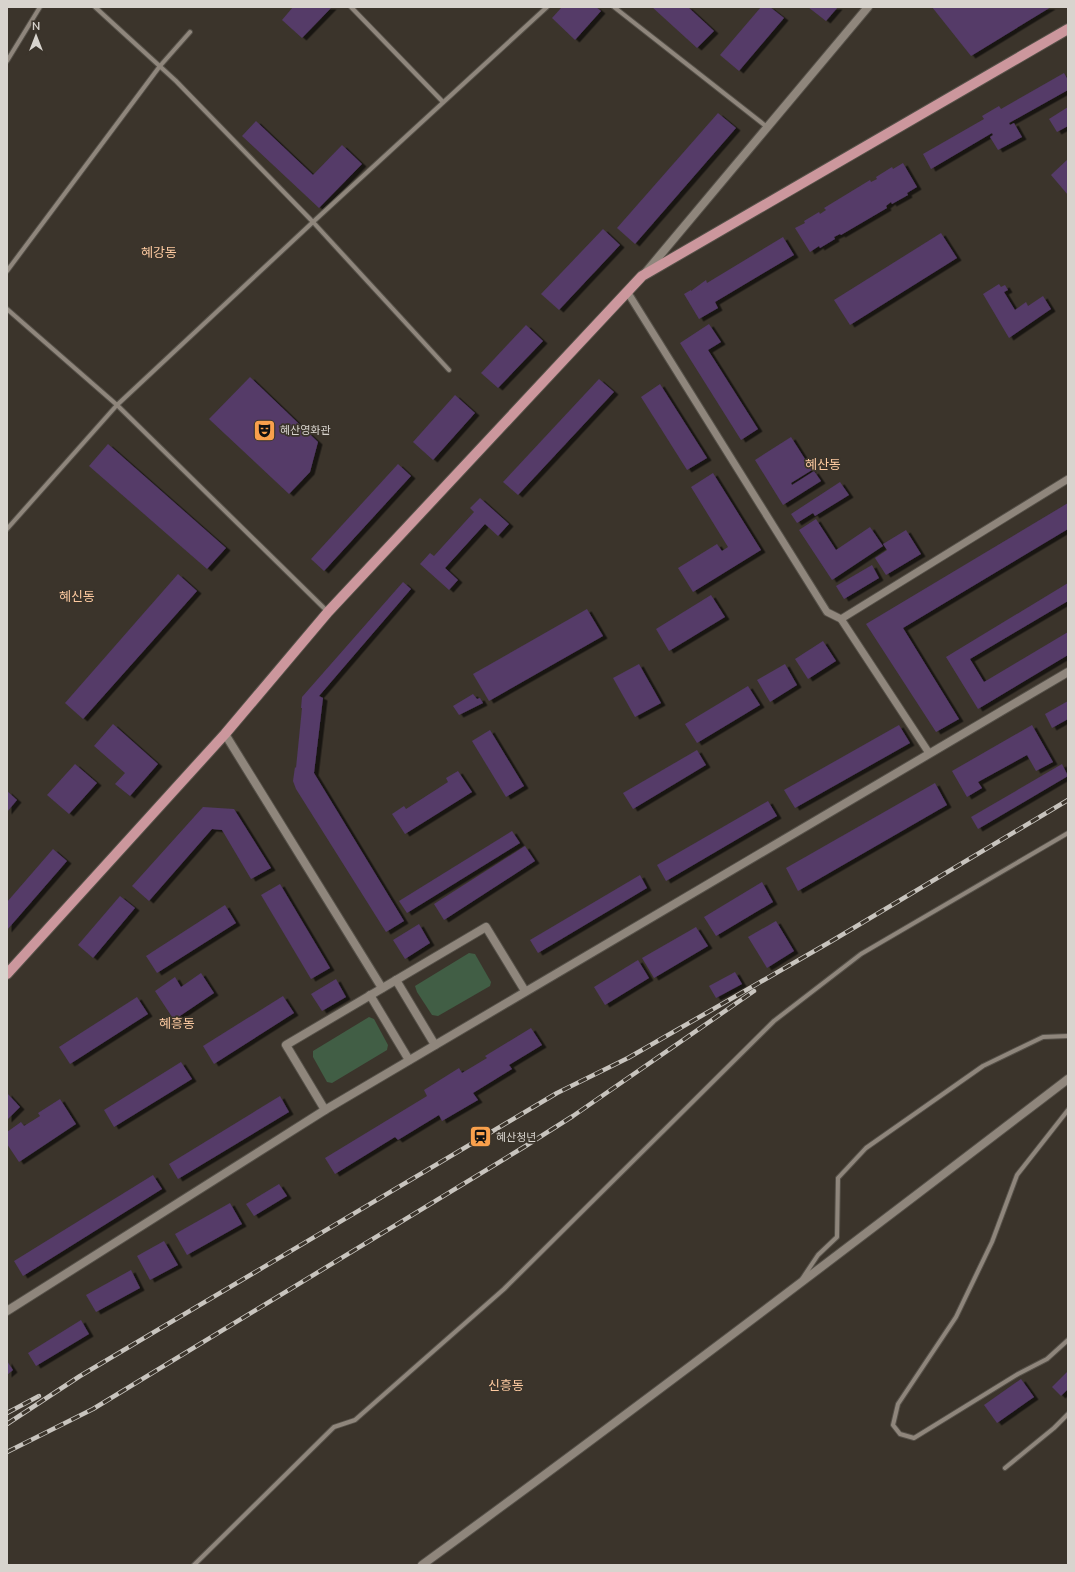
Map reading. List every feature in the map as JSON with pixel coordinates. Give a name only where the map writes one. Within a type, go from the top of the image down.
[{"type":"main road","points":[[7,974],[225,734],[328,612],[628,293],[868,7]]},
{"type":"main road","points":[[642,276],[1068,29]]},
{"type":"main road","points":[[7,1311],[325,1110],[524,991],[1068,672]]},
{"type":"main road","points":[[225,734],[382,988]]},
{"type":"main road","points":[[325,1110],[286,1045],[486,927],[524,991]]},
{"type":"main road","points":[[396,980],[435,1045]]},
{"type":"main road","points":[[370,995],[409,1060]]},
{"type":"main road","points":[[422,1565],[572,1456],[1068,1079]]},
{"type":"street","points":[[7,61],[40,7]]},
{"type":"street","points":[[95,7],[160,66],[313,222],[449,370]]},
{"type":"street","points":[[351,7],[443,102]]},
{"type":"street","points":[[7,529],[117,405],[547,7]]},
{"type":"street","points":[[614,7],[767,127]]},
{"type":"street","points":[[7,271],[160,66],[190,32]]},
{"type":"street","points":[[628,293],[827,612],[841,619],[929,753]]},
{"type":"street","points":[[7,309],[117,405],[328,612]]},
{"type":"street","points":[[841,619],[1068,479]]},
{"type":"street","points":[[194,1565],[334,1427],[355,1420],[504,1289],[774,1021],[861,954],[1068,832]]},
{"type":"street","points":[[797,1286],[818,1254],[837,1237],[838,1178],[866,1148],[983,1066],[1043,1037],[1068,1036]]},
{"type":"street","points":[[1068,1110],[1017,1176],[992,1242],[956,1317],[898,1404],[893,1425],[900,1434],[914,1438],[1018,1374],[1047,1359],[1068,1340]]},
{"type":"street","points":[[1005,1468],[1054,1428],[1068,1414]]},
{"type":"green space","points":[[469,953],[475,954],[491,982],[490,986],[438,1016],[432,1015],[417,992],[415,986]]},
{"type":"green space","points":[[369,1017],[374,1019],[388,1045],[387,1050],[332,1083],[327,1082],[313,1057],[313,1051]]},
{"type":"building","points":[[293,7],[332,7],[302,38],[282,20]]},
{"type":"building","points":[[562,7],[596,7],[601,11],[575,40],[552,18]]},
{"type":"building","points":[[652,7],[688,7],[714,31],[697,48]]},
{"type":"building","points":[[761,7],[770,7],[784,18],[739,71],[720,55]]},
{"type":"building","points":[[808,7],[838,7],[826,21]]},
{"type":"building","points":[[932,7],[1051,7],[971,56]]},
{"type":"building","points":[[1064,73],[1068,80],[1068,90],[1009,123],[1010,125],[1014,123],[1022,137],[998,150],[990,137],[993,135],[992,133],[931,169],[923,154],[984,119],[982,116],[999,106],[1001,109]]},
{"type":"building","points":[[1068,107],[1068,126],[1057,132],[1049,119]]},
{"type":"building","points":[[718,113],[736,128],[635,244],[617,228]]},
{"type":"building","points":[[256,121],[313,175],[342,145],[362,164],[319,208],[242,136]]},
{"type":"building","points":[[1068,159],[1068,195],[1051,175]]},
{"type":"building","points":[[903,163],[917,187],[907,193],[908,195],[892,204],[891,202],[886,206],[887,208],[841,235],[840,234],[834,237],[835,239],[820,248],[819,246],[810,252],[795,228],[805,223],[804,221],[819,212],[820,214],[826,210],[824,208],[870,180],[871,182],[877,179],[876,177],[892,167],[893,169]]},
{"type":"building","points":[[603,229],[620,245],[559,310],[541,294]]},
{"type":"building","points":[[941,233],[957,258],[850,325],[834,300]]},
{"type":"building","points":[[783,237],[794,255],[715,302],[718,308],[699,319],[684,294],[691,291],[706,280],[707,283]]},
{"type":"building","points":[[999,284],[1001,287],[1005,285],[1008,290],[1004,292],[1015,310],[1026,302],[1028,306],[1043,296],[1051,309],[1009,338],[983,294]]},
{"type":"building","points":[[709,324],[721,342],[708,350],[758,429],[741,440],[680,343]]},
{"type":"building","points":[[526,325],[543,341],[498,388],[481,373]]},
{"type":"building","name":"혜산영화관","points":[[250,377],[318,442],[310,472],[289,494],[209,419]]},
{"type":"building","points":[[599,379],[614,392],[518,495],[503,482]]},
{"type":"building","points":[[660,384],[707,458],[687,470],[641,397]]},
{"type":"building","points":[[455,395],[475,413],[433,460],[413,442]]},
{"type":"building","points":[[791,437],[812,470],[791,483],[792,485],[814,471],[821,481],[783,505],[755,460]]},
{"type":"building","points":[[108,444],[226,548],[207,569],[89,466]]},
{"type":"building","points":[[398,464],[411,476],[324,571],[311,559]]},
{"type":"building","points":[[713,473],[761,550],[693,592],[678,568],[717,544],[722,551],[728,547],[691,487]]},
{"type":"building","points":[[840,482],[849,495],[815,516],[813,513],[797,523],[791,514]]},
{"type":"building","points":[[480,498],[509,524],[498,536],[485,524],[445,568],[458,580],[449,590],[420,564],[430,553],[434,556],[474,512],[470,508]]},
{"type":"building","points":[[1068,503],[1068,529],[903,628],[959,719],[936,732],[866,624]]},
{"type":"building","points":[[816,519],[836,550],[870,527],[883,546],[832,580],[799,530]]},
{"type":"building","points":[[906,530],[921,554],[886,575],[875,558],[887,550],[883,544]]},
{"type":"building","points":[[872,565],[879,578],[844,599],[836,586]]},
{"type":"building","points":[[178,574],[197,591],[83,719],[65,703]]},
{"type":"building","points":[[403,582],[411,589],[319,696],[323,698],[314,773],[404,921],[386,932],[296,789],[293,781],[295,767],[296,768],[302,697]]},
{"type":"building","points":[[1068,583],[1068,601],[970,659],[984,682],[1068,632],[1068,655],[978,709],[946,657]]},
{"type":"building","points":[[711,595],[725,617],[669,651],[656,629]]},
{"type":"building","points":[[587,609],[603,636],[489,701],[473,674]]},
{"type":"building","points":[[823,641],[836,661],[808,679],[795,659]]},
{"type":"building","points":[[639,664],[661,703],[635,717],[613,678]]},
{"type":"building","points":[[785,664],[797,685],[770,702],[757,680]]},
{"type":"building","points":[[748,686],[760,705],[697,743],[685,724]]},
{"type":"building","points":[[473,694],[477,699],[480,698],[483,703],[459,715],[453,706]]},
{"type":"building","points":[[1068,701],[1068,719],[1052,728],[1045,714]]},
{"type":"building","points":[[113,724],[158,764],[130,796],[115,784],[125,773],[94,746]]},
{"type":"building","points":[[899,725],[910,743],[795,808],[784,790]]},
{"type":"building","points":[[1032,725],[1053,762],[1036,771],[1027,755],[978,782],[982,788],[967,797],[952,771]]},
{"type":"building","points":[[490,730],[524,786],[506,797],[472,741]]},
{"type":"building","points":[[697,750],[706,765],[633,809],[623,793]]},
{"type":"building","points":[[75,764],[97,783],[69,814],[47,795]]},
{"type":"building","points":[[1062,764],[1068,776],[978,829],[971,817]]},
{"type":"building","points":[[458,771],[472,792],[405,834],[392,814],[404,806],[406,809],[448,782],[446,778]]},
{"type":"building","points":[[935,783],[947,805],[798,891],[786,868]]},
{"type":"building","points":[[7,791],[17,800],[7,812]]},
{"type":"building","points":[[768,801],[777,816],[666,881],[657,865]]},
{"type":"building","points":[[203,807],[234,809],[271,868],[251,879],[222,830],[212,829],[149,901],[132,886]]},
{"type":"building","points":[[512,831],[520,843],[407,913],[399,901]]},
{"type":"building","points":[[525,846],[535,861],[444,920],[434,904]]},
{"type":"building","points":[[53,849],[67,861],[7,930],[7,902]]},
{"type":"building","points":[[640,875],[647,888],[538,953],[530,940]]},
{"type":"building","points":[[762,882],[773,902],[716,936],[704,917]]},
{"type":"building","points":[[280,884],[330,968],[311,979],[261,895]]},
{"type":"building","points":[[120,896],[135,908],[93,958],[78,945]]},
{"type":"building","points":[[225,905],[236,923],[157,973],[146,956]]},
{"type":"building","points":[[776,921],[794,951],[767,968],[748,937]]},
{"type":"building","points":[[419,924],[430,943],[405,959],[393,940]]},
{"type":"building","points":[[696,927],[708,946],[654,978],[642,958]]},
{"type":"building","points":[[638,960],[649,978],[605,1005],[594,987]]},
{"type":"building","points":[[735,972],[742,984],[716,998],[709,986]]},
{"type":"building","points":[[201,973],[214,993],[174,1020],[155,991],[175,977],[181,987]]},
{"type":"building","points":[[336,979],[346,997],[322,1011],[311,994]]},
{"type":"building","points":[[283,996],[294,1013],[214,1064],[203,1046]]},
{"type":"building","points":[[137,997],[148,1014],[70,1064],[59,1047]]},
{"type":"building","points":[[531,1028],[542,1045],[509,1065],[512,1069],[473,1093],[478,1100],[442,1121],[439,1115],[398,1140],[395,1137],[335,1174],[325,1158],[427,1096],[424,1090],[459,1068],[462,1073],[487,1058],[485,1056]]},
{"type":"building","points":[[181,1062],[192,1079],[114,1127],[104,1110]]},
{"type":"building","points":[[7,1093],[20,1107],[7,1120]]},
{"type":"building","points":[[280,1096],[289,1112],[178,1179],[169,1164]]},
{"type":"building","points":[[60,1099],[76,1124],[19,1162],[7,1144],[7,1132],[21,1122],[24,1126],[40,1116],[38,1113]]},
{"type":"building","points":[[153,1175],[162,1189],[23,1276],[14,1261]]},
{"type":"building","points":[[279,1184],[287,1196],[254,1216],[246,1204]]},
{"type":"building","points":[[230,1203],[242,1224],[187,1255],[175,1234]]},
{"type":"building","points":[[164,1241],[178,1265],[150,1280],[137,1256]]},
{"type":"building","points":[[131,1270],[140,1288],[96,1312],[86,1295]]},
{"type":"building","points":[[81,1320],[89,1334],[36,1366],[28,1353]]},
{"type":"building","points":[[7,1361],[13,1370],[7,1375]]},
{"type":"building","points":[[1068,1371],[1068,1389],[1061,1396],[1052,1387]]},
{"type":"building","points":[[1021,1379],[1034,1397],[997,1423],[984,1405]]},
{"type":"railway","points":[[7,1424],[80,1376],[557,1093],[628,1058],[830,942],[1068,800]]},
{"type":"railway","points":[[7,1452],[93,1409],[524,1147],[573,1116],[754,991]]},
{"type":"railway","points":[[7,1413],[39,1396]]},
{"type":"place","name":"혜산영화관","points":[[264,430]]},
{"type":"place","name":"혜산청년","points":[[481,1137]]},
{"type":"district","name":"혜강동","points":[[159,253]]},
{"type":"district","name":"혜산동","points":[[823,465]]},
{"type":"district","name":"혜신동","points":[[77,597]]},
{"type":"district","name":"혜흥동","points":[[177,1024]]},
{"type":"district","name":"신흥동","points":[[506,1386]]}]
